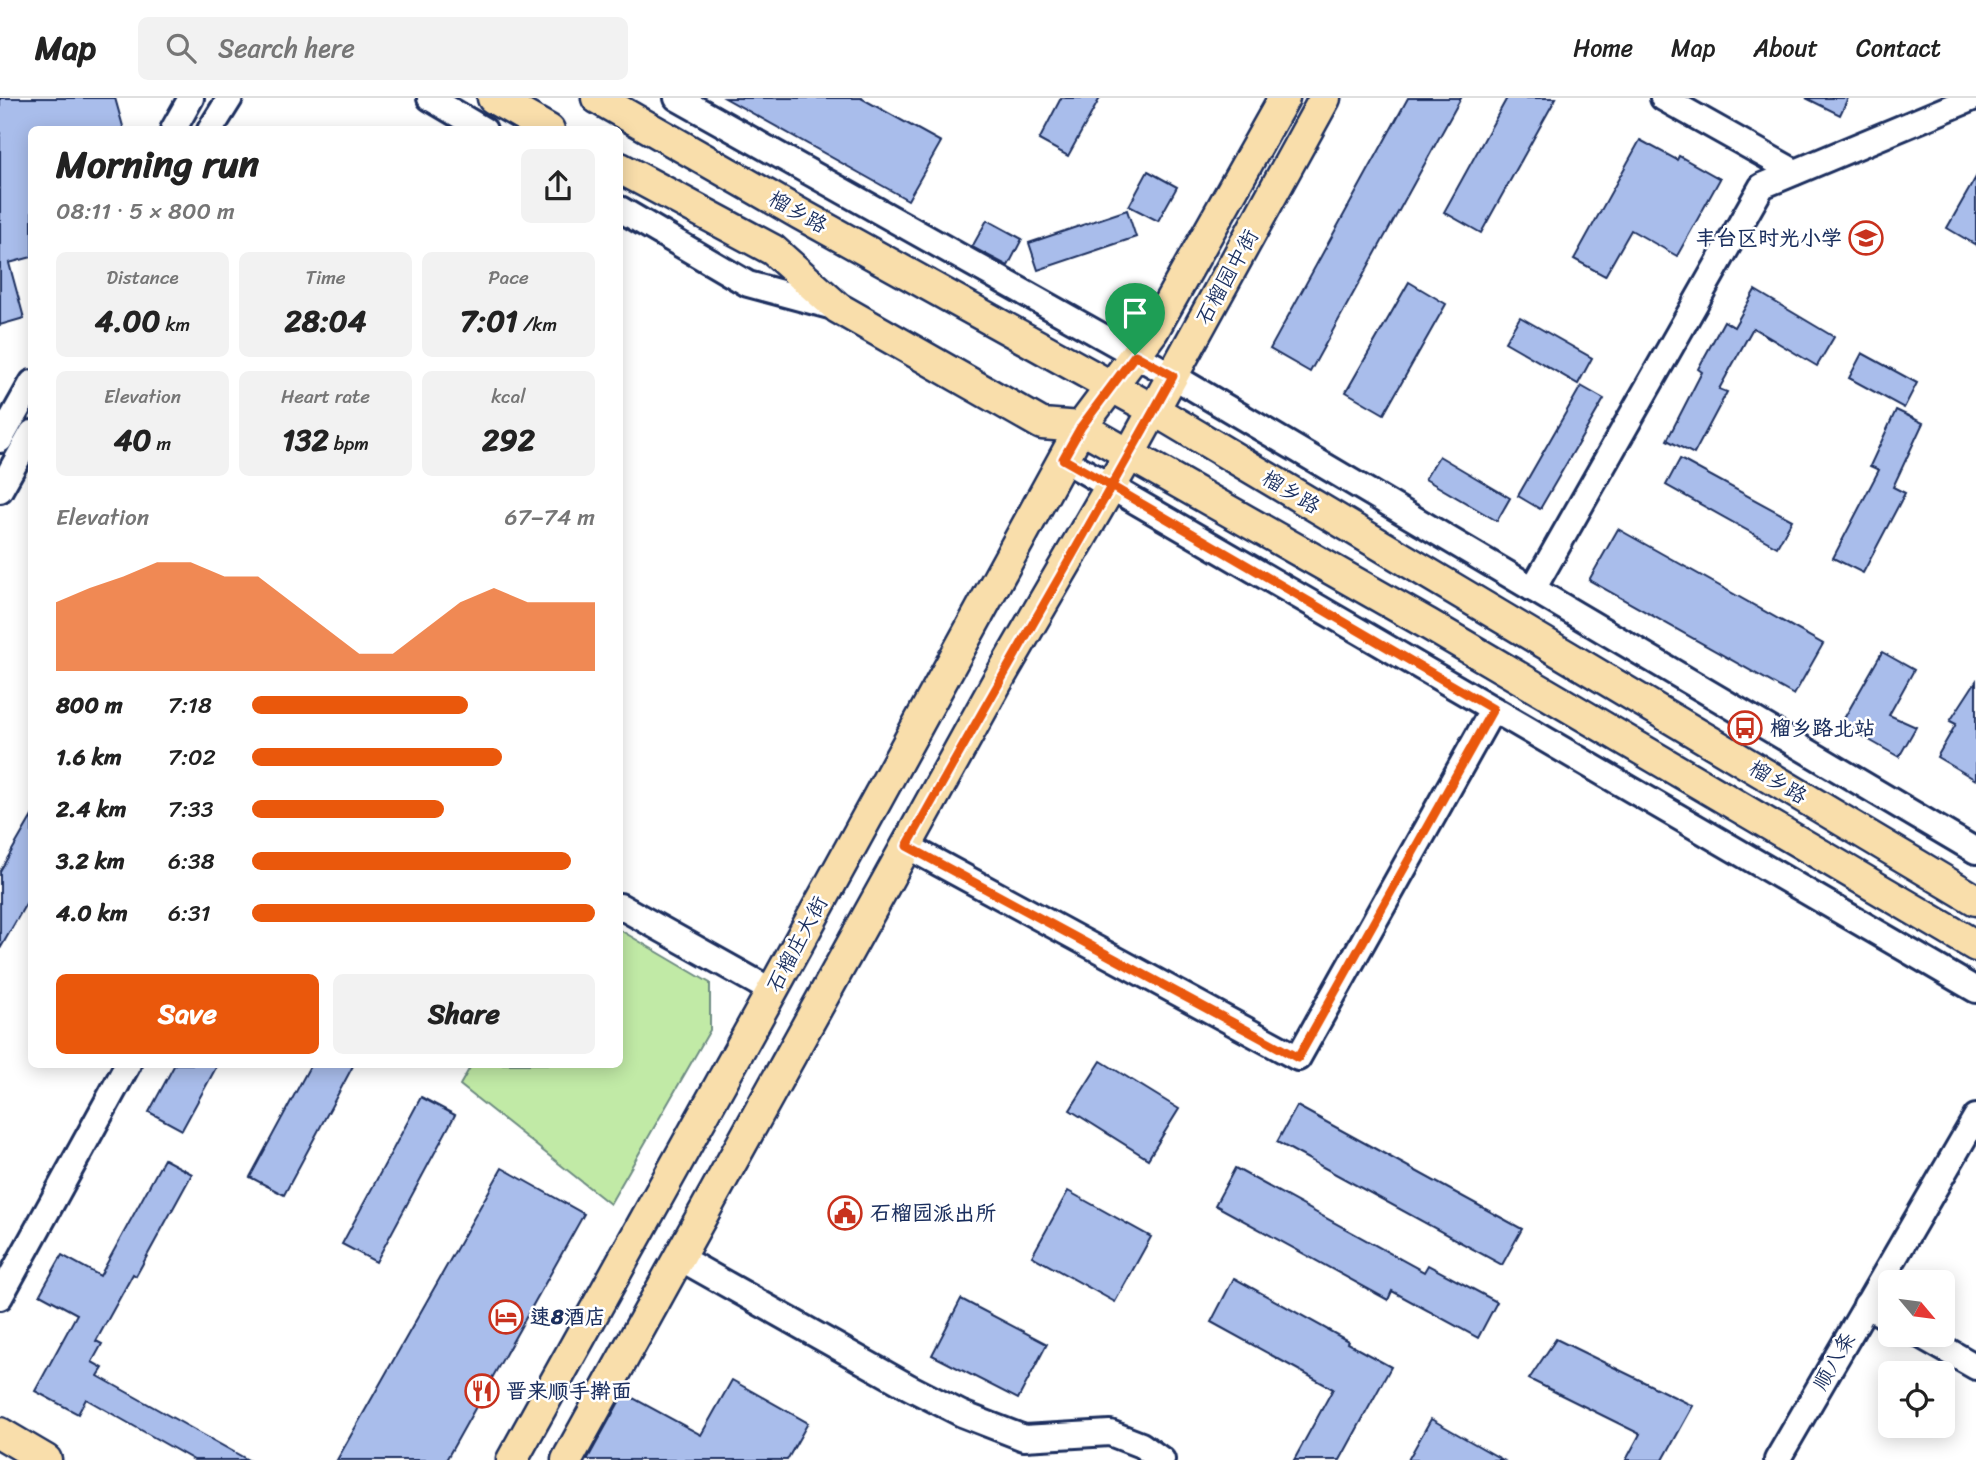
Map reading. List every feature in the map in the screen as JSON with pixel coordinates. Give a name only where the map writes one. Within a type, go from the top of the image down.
[{"type":"main road","points":[[494,98],[542,126]]},
{"type":"main road","name":"榴乡路","points":[[597,98],[800,214],[1113,386],[1976,900]]},
{"type":"main road","name":"石榴园中街","points":[[1081,427],[1153,331],[1284,98]]},
{"type":"main road","name":"石榴园中街","points":[[1129,455],[1325,98]]},
{"type":"main road","name":"榴乡路","points":[[623,170],[773,250],[838,308],[1042,424],[1081,427],[1440,631],[1976,946]]},
{"type":"main road","name":"石榴庄大街","points":[[512,1460],[1081,427]]},
{"type":"main road","points":[[567,1460],[997,682],[1129,455]]},
{"type":"main road","points":[[0,1433],[46,1460]]},
{"type":"street","points":[[175,126],[191,98]]},
{"type":"street","points":[[212,126],[230,98]]},
{"type":"street","points":[[430,98],[477,126]]},
{"type":"street","name":"榴乡路","points":[[677,98],[1173,376],[1976,852]]},
{"type":"street","points":[[1663,98],[1795,172]]},
{"type":"street","points":[[1533,589],[1762,186],[1973,98]]},
{"type":"street","name":"榴乡路","points":[[623,211],[748,284],[838,308]]},
{"type":"street","points":[[0,490],[28,395]]},
{"type":"street","points":[[1063,459],[1976,990]]},
{"type":"street","points":[[907,846],[1298,1058],[1493,709]]},
{"type":"street","points":[[623,908],[772,991]]},
{"type":"street","points":[[0,1297],[126,1068]]},
{"type":"street","name":"顺八条","points":[[1777,1460],[1976,1117]]},
{"type":"street","points":[[680,1258],[909,1388],[962,1414],[1024,1438],[1110,1433],[1140,1446],[1162,1460]]},
{"type":"street","points":[[1866,1305],[1878,1312]]},
{"type":"street","points":[[1943,1348],[1976,1367]]},
{"type":"green space","points":[[623,932],[710,983],[710,1030],[610,1204],[460,1085],[470,1068],[623,1068]]},
{"type":"building","points":[[0,98],[115,98],[123,126],[28,126],[28,258],[9,263],[24,318],[0,325]]},
{"type":"building","points":[[725,98],[861,98],[941,142],[908,200]]},
{"type":"building","points":[[1061,98],[1100,98],[1068,156],[1039,140]]},
{"type":"building","points":[[1408,98],[1461,98],[1310,372],[1270,349]]},
{"type":"building","points":[[1507,98],[1556,98],[1481,233],[1444,212]]},
{"type":"building","points":[[1806,98],[1848,98],[1840,115]]},
{"type":"building","points":[[1640,140],[1677,160],[1679,156],[1720,179],[1677,256],[1631,230],[1605,276],[1574,259]]},
{"type":"building","points":[[1148,171],[1177,187],[1158,221],[1129,206]]},
{"type":"building","points":[[1976,177],[1976,245],[1947,228]]},
{"type":"building","points":[[1127,210],[1136,237],[1038,270],[1029,243]]},
{"type":"building","points":[[987,220],[1022,239],[1008,266],[972,247]]},
{"type":"building","points":[[1409,282],[1446,304],[1384,414],[1346,392]]},
{"type":"building","points":[[1755,290],[1834,337],[1817,366],[1753,328],[1719,389],[1727,392],[1694,454],[1667,440],[1702,372],[1698,369],[1724,321],[1734,327]]},
{"type":"building","points":[[1520,317],[1592,358],[1578,384],[1505,342]]},
{"type":"building","points":[[1862,353],[1917,383],[1904,408],[1849,378]]},
{"type":"building","points":[[1581,386],[1604,399],[1540,509],[1518,496]]},
{"type":"building","points":[[1896,410],[1923,423],[1893,487],[1905,493],[1863,573],[1833,558],[1879,470],[1870,466]]},
{"type":"building","points":[[1439,456],[1510,498],[1497,521],[1425,479]]},
{"type":"building","points":[[1680,459],[1792,520],[1777,547],[1666,485]]},
{"type":"building","points":[[1618,529],[1823,644],[1794,695],[1589,580]]},
{"type":"building","points":[[1882,652],[1914,670],[1889,715],[1916,727],[1899,757],[1841,724]]},
{"type":"building","points":[[1976,681],[1976,780],[1937,757],[1956,724],[1950,721]]},
{"type":"building","points":[[28,823],[28,900],[0,949],[0,871]]},
{"type":"building","points":[[1101,1061],[1179,1109],[1148,1159],[1070,1110]]},
{"type":"building","points":[[173,1068],[216,1068],[182,1130],[149,1112]]},
{"type":"building","points":[[309,1068],[352,1068],[284,1195],[250,1177]]},
{"type":"building","points":[[421,1097],[455,1115],[376,1262],[342,1244]]},
{"type":"building","points":[[1297,1106],[1522,1229],[1502,1265],[1277,1142]]},
{"type":"building","points":[[164,1159],[192,1174],[136,1276],[133,1274],[96,1341],[102,1344],[92,1362],[103,1368],[98,1376],[248,1460],[194,1460],[86,1399],[78,1414],[35,1391],[77,1314],[40,1294],[62,1255],[100,1276]]},
{"type":"building","points":[[502,1168],[584,1214],[454,1446],[446,1460],[337,1460]]},
{"type":"building","points":[[1235,1168],[1424,1272],[1428,1265],[1497,1302],[1478,1338],[1392,1291],[1388,1300],[1215,1205]]},
{"type":"building","points":[[1068,1191],[1151,1237],[1115,1302],[1032,1256]]},
{"type":"building","points":[[1234,1278],[1391,1367],[1340,1460],[1294,1460],[1333,1389],[1211,1322]]},
{"type":"building","points":[[961,1299],[1047,1344],[1018,1399],[932,1355]]},
{"type":"building","points":[[1556,1339],[1693,1406],[1663,1460],[1626,1460],[1640,1434],[1529,1379]]},
{"type":"building","points":[[732,1380],[808,1423],[787,1460],[587,1460],[624,1393],[701,1435]]},
{"type":"building","points":[[1431,1419],[1503,1460],[1408,1460]]},
{"type":"place","name":"丰台区时光小学","points":[[1866,238]]},
{"type":"place","name":"榴乡路北站","points":[[1745,728]]},
{"type":"place","name":"石榴园派出所","points":[[845,1213]]},
{"type":"place","name":"速8酒店","points":[[506,1317]]},
{"type":"place","name":"晋来顺手擀面","points":[[482,1391]]},
{"type":"route","points":[[1135,355],[1081,427],[1063,459],[1111,486],[1493,709],[1298,1058],[907,846],[997,682],[1073,552],[1111,486],[1129,455],[1173,376],[1135,355]]}]
